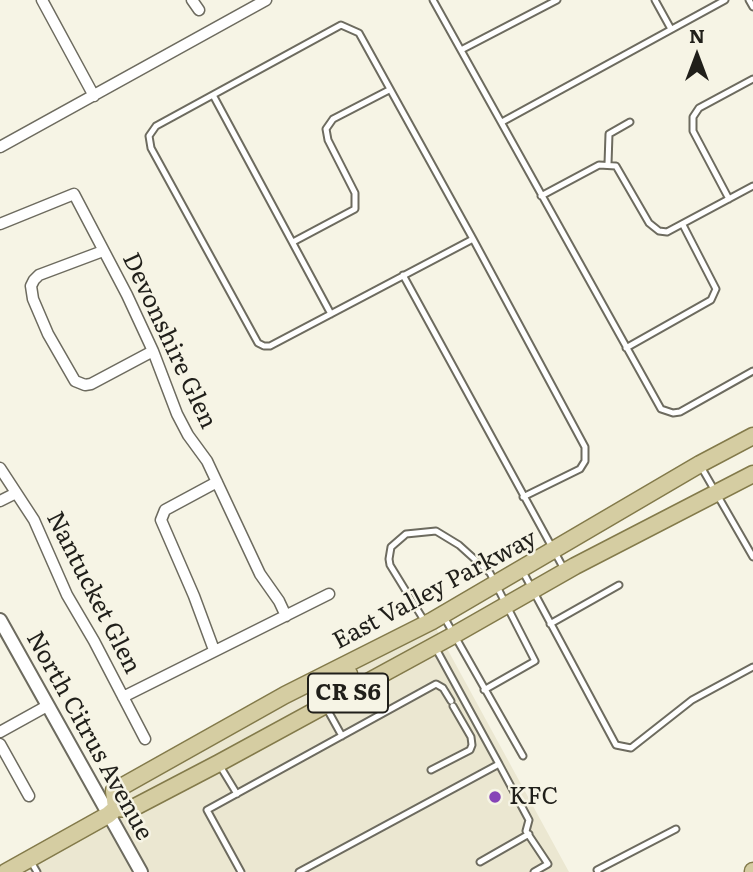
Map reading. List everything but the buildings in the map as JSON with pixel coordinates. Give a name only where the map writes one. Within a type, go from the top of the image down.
[{"type":"main road","name":"East Valley Parkway","points":[[112,811],[114,791],[273,701],[443,615],[700,464],[753,436]]},
{"type":"main road","name":"East Valley Parkway","points":[[6,872],[33,866],[112,811],[131,809],[219,763],[565,572],[753,474]]},
{"type":"main road","points":[[325,706],[323,691],[360,667],[370,652]]},
{"type":"street","points":[[42,0],[94,96]]},
{"type":"street","points":[[192,0],[199,10]]},
{"type":"street","points":[[0,147],[263,1]]},
{"type":"street","name":"Devonshire Glen","points":[[0,224],[74,194],[127,295],[153,351],[177,414],[207,461],[254,562],[286,616]]},
{"type":"street","points":[[103,251],[34,279],[33,299],[48,334],[75,381],[85,384],[91,384],[153,351]]},
{"type":"street","name":"Nantucket Glen","points":[[0,468],[34,520],[68,595],[145,739]]},
{"type":"street","points":[[214,650],[161,520],[165,510],[217,482]]},
{"type":"street","points":[[0,501],[16,493]]},
{"type":"street","points":[[123,697],[329,594]]},
{"type":"street","name":"North Citrus Avenue","points":[[2,629],[112,811],[141,872]]},
{"type":"street","points":[[0,732],[47,706]]},
{"type":"street","points":[[0,744],[29,796]]},
{"type":"lane","points":[[433,0],[661,409],[680,412],[753,371]]},
{"type":"lane","points":[[461,50],[557,0]]},
{"type":"lane","points":[[656,0],[671,29]]},
{"type":"lane","points":[[502,122],[725,0]]},
{"type":"lane","points":[[749,0],[753,7]]},
{"type":"lane","points":[[473,239],[270,346],[264,346],[258,343],[151,148],[149,136],[156,126],[341,25],[359,33],[473,239],[585,447],[585,461],[580,469],[523,497]]},
{"type":"lane","points":[[729,199],[693,131],[693,117],[699,108],[753,79]]},
{"type":"lane","points":[[293,242],[355,209],[355,193],[328,140],[326,129],[333,119],[389,90]]},
{"type":"lane","points":[[213,95],[331,314]]},
{"type":"lane","points":[[608,164],[609,134],[630,122]]},
{"type":"lane","points":[[541,196],[599,165],[616,166],[649,223],[659,231],[667,232],[753,186]]},
{"type":"lane","points":[[626,348],[711,300],[716,289],[683,225]]},
{"type":"lane","points":[[403,275],[565,572]]},
{"type":"lane","points":[[700,464],[753,557]]},
{"type":"lane","points":[[426,623],[390,565],[391,547],[406,534],[436,531],[459,545],[490,573],[535,661],[484,691]]},
{"type":"lane","points":[[522,570],[616,745],[631,748],[692,700],[753,667]]},
{"type":"lane","points":[[550,624],[619,585]]},
{"type":"lane","points":[[443,615],[484,691],[523,755]]},
{"type":"lane","points":[[434,646],[529,820],[526,831],[548,864],[534,872]]},
{"type":"lane","points":[[231,872],[240,870],[208,810],[436,684],[443,688],[452,703],[471,737],[472,745],[470,750],[431,771]]},
{"type":"lane","points":[[325,706],[342,736]]},
{"type":"lane","points":[[219,763],[237,794]]},
{"type":"lane","points":[[299,872],[499,764]]},
{"type":"lane","points":[[596,871],[676,829]]},
{"type":"lane","points":[[480,862],[529,834]]},
{"type":"shaded area","points":[[432,621],[569,872],[6,872],[108,815],[114,791]]},
{"type":"place","name":"KFC","points":[[495,797]]}]
